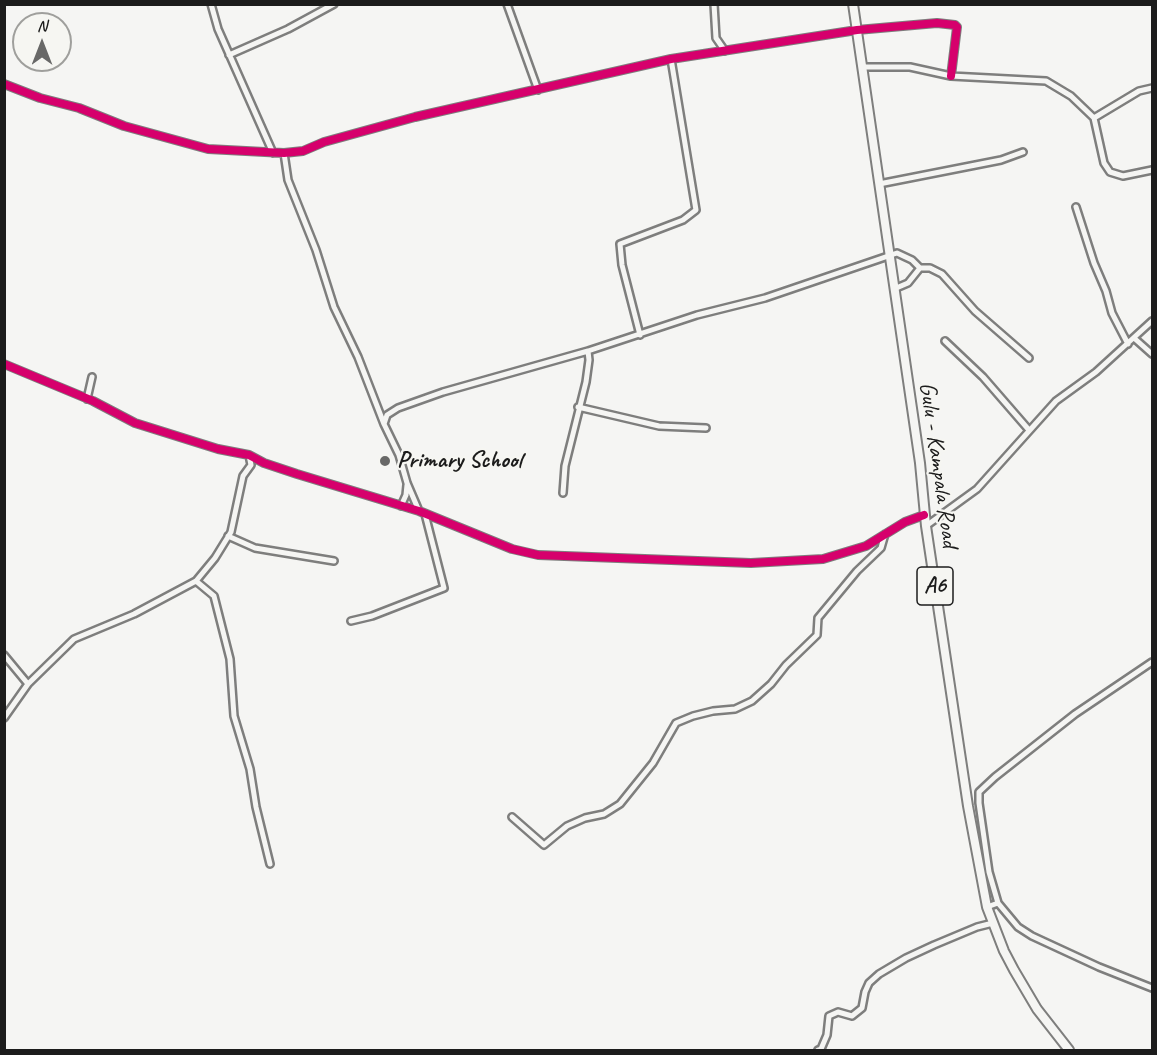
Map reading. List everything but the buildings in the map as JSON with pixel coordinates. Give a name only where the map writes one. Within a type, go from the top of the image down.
[{"type":"main road","name":"Gulu - Kampala Road","points":[[853,4],[920,463],[924,515],[968,806],[987,907],[1004,951],[1020,980],[1037,1009],[1069,1050]]},
{"type":"street","points":[[211,4],[218,29],[273,153]]},
{"type":"street","points":[[229,55],[288,29],[334,4]]},
{"type":"street","points":[[507,4],[538,90]]},
{"type":"street","points":[[714,4],[716,38],[725,51]]},
{"type":"street","points":[[4,84],[40,98],[79,108],[124,126],[208,149],[284,153],[303,151],[324,142],[415,117],[671,59],[857,30],[937,23],[955,25],[957,27],[951,76]]},
{"type":"street","points":[[640,335],[627,287],[620,244],[683,220],[696,210],[671,59]]},
{"type":"street","points":[[862,67],[910,67],[951,76],[1046,81],[1071,96],[1094,118],[1104,164],[1110,172],[1123,176],[1152,170]]},
{"type":"street","points":[[1094,118],[1139,91],[1152,88]]},
{"type":"street","points":[[879,184],[1001,160],[1023,152]]},
{"type":"street","points":[[284,153],[288,180],[316,250],[334,307],[358,357],[384,424],[399,455],[407,483],[422,513],[444,588],[372,616],[351,621]]},
{"type":"street","points":[[1076,207],[1112,313],[1128,344]]},
{"type":"street","points":[[384,424],[387,414],[443,392],[588,351],[697,315],[765,298],[897,253],[912,260],[920,268],[930,268],[942,274],[975,311],[1029,358]]},
{"type":"street","points":[[894,289],[908,283],[920,268]]},
{"type":"street","points":[[926,526],[977,489],[1056,401],[1096,372],[1152,321]]},
{"type":"street","points":[[1134,338],[1152,354]]},
{"type":"street","points":[[945,341],[983,377],[1029,430]]},
{"type":"street","points":[[563,493],[565,466],[590,360],[588,351]]},
{"type":"street","points":[[4,364],[87,399],[135,423],[218,449],[249,455],[264,463],[422,513],[512,549],[538,555],[751,563],[823,559],[866,546],[905,522],[924,515]]},
{"type":"street","points":[[87,399],[92,377]]},
{"type":"street","points":[[578,407],[659,426],[706,428]]},
{"type":"street","points":[[249,455],[251,465]]},
{"type":"street","points":[[4,718],[28,684],[74,639],[134,614],[196,581],[228,536],[235,519],[243,476],[251,465],[264,463]]},
{"type":"street","points":[[401,506],[406,495],[407,483]]},
{"type":"street","points":[[512,817],[544,845],[567,826],[585,818],[604,814],[620,804],[653,763],[676,723],[713,711],[735,709],[752,701],[771,684],[786,664],[818,634],[818,618],[857,571],[881,548],[885,534]]},
{"type":"street","points":[[228,536],[255,548],[334,561]]},
{"type":"street","points":[[196,581],[214,596],[231,659],[234,716],[250,769],[256,807],[270,864]]},
{"type":"street","points":[[4,656],[28,684]]},
{"type":"street","points":[[1152,662],[1075,714],[995,777],[979,792],[978,803],[998,903],[1018,927],[1032,936],[1099,967],[1152,988]]},
{"type":"street","points":[[987,907],[998,903]]},
{"type":"street","points":[[818,1050],[821,1049],[827,1035],[829,1016],[838,1012],[852,1017],[862,1008],[869,983],[879,975],[906,958],[993,922]]},
{"type":"cycle path","points":[[4,84],[40,98],[79,108],[124,126],[208,149],[284,153],[303,151],[324,142],[415,117],[671,59],[857,30],[937,23],[955,25],[957,27],[951,76]]},
{"type":"cycle path","points":[[4,364],[93,401],[135,423],[218,449],[249,455],[264,463],[297,474],[419,511],[512,549],[538,555],[751,563],[823,559],[866,546],[905,522],[924,515]]},
{"type":"place","name":"Primary School","points":[[385,461]]}]
